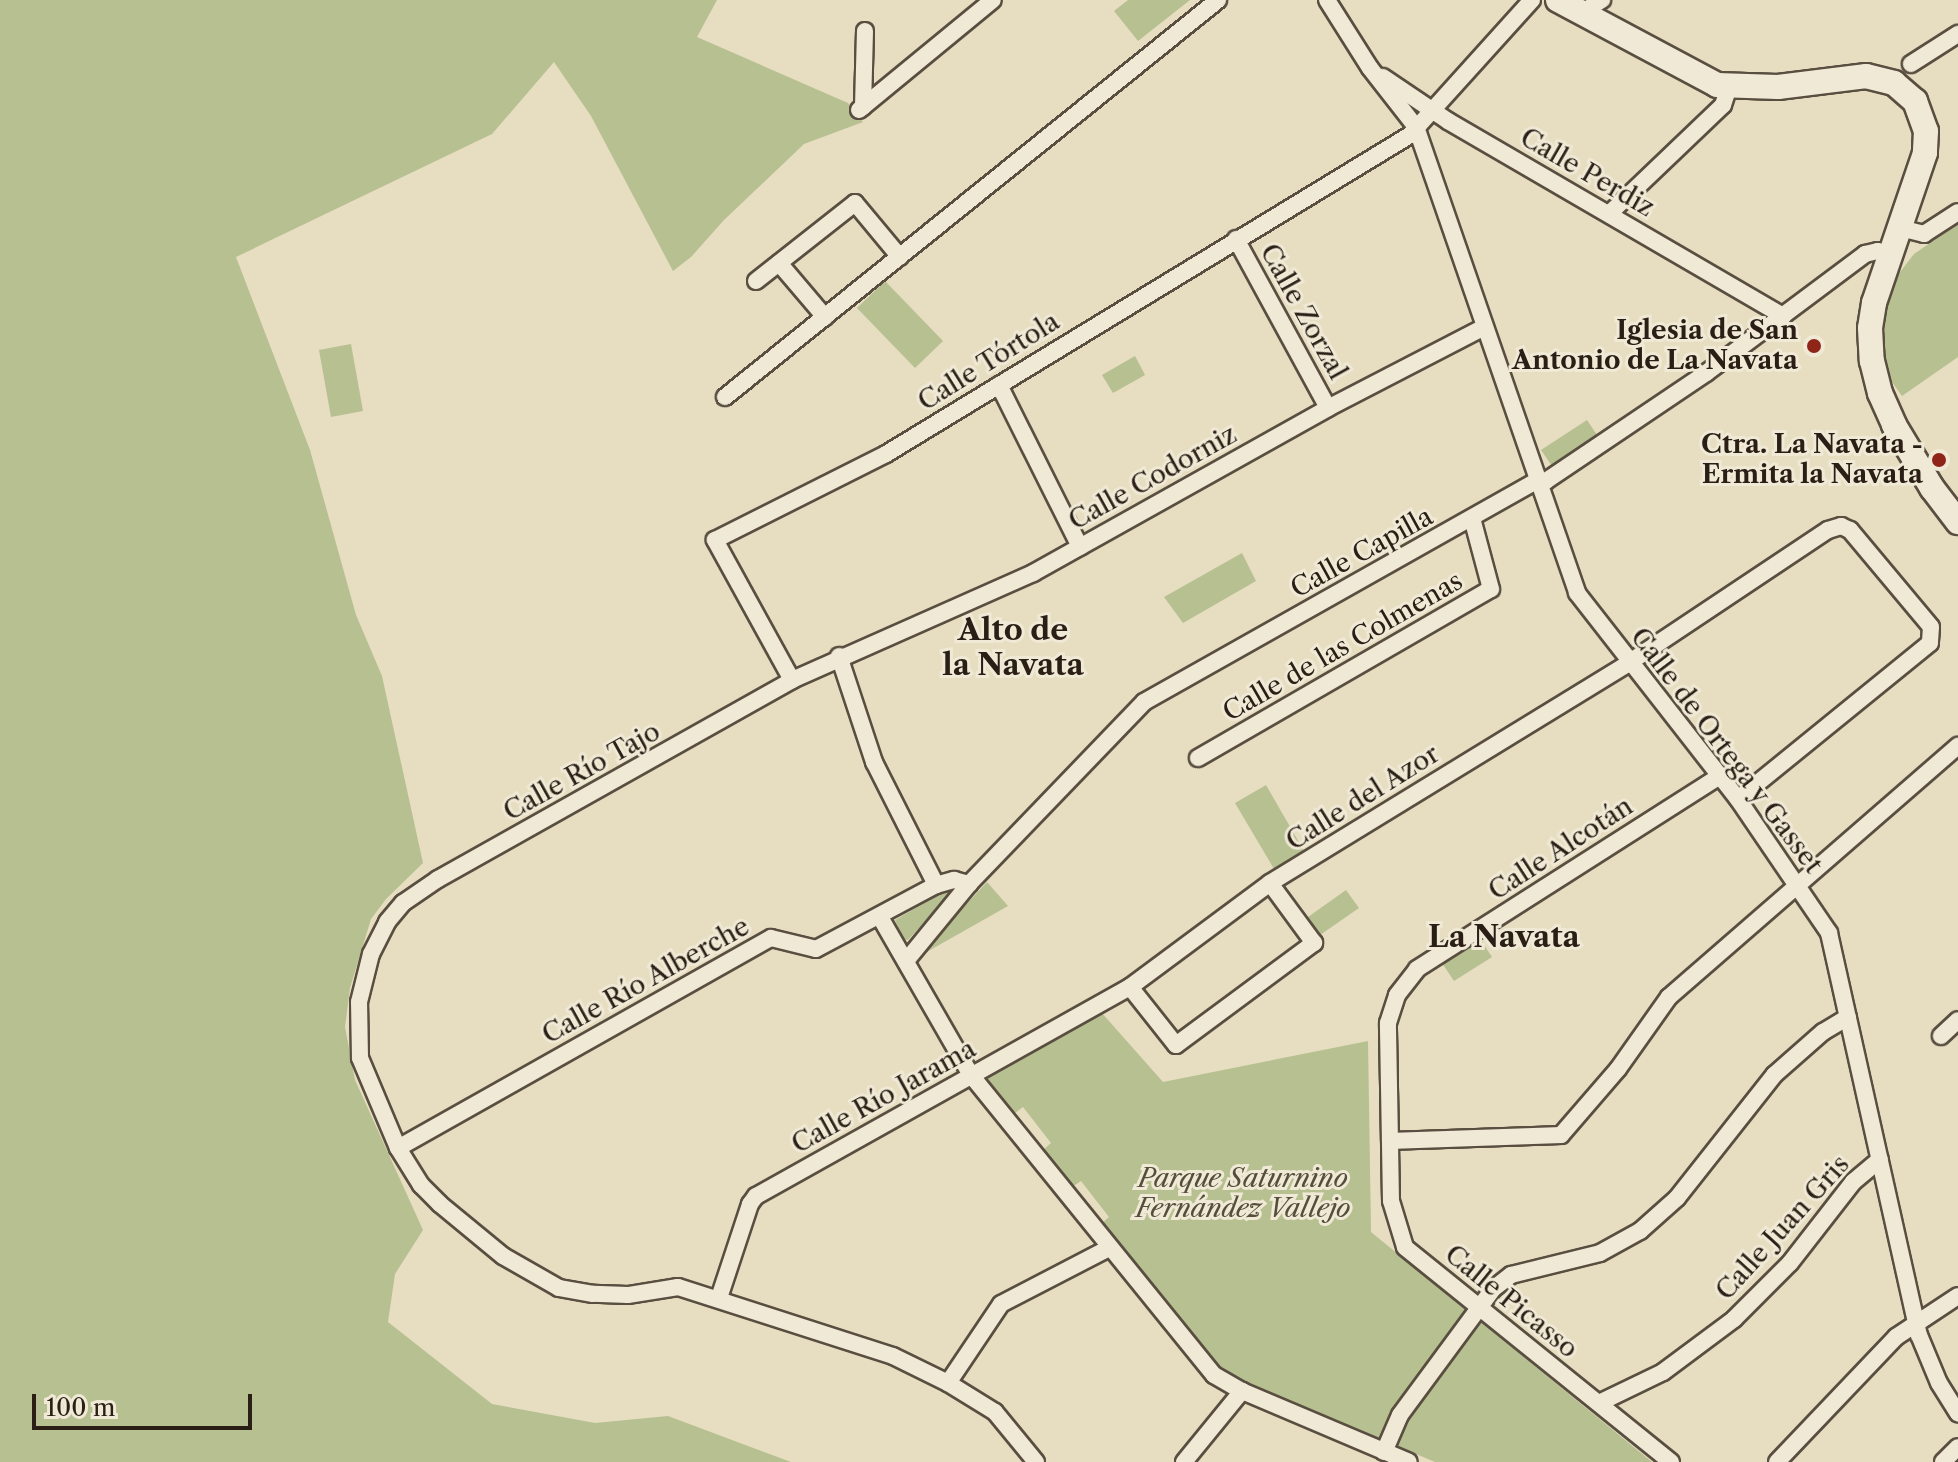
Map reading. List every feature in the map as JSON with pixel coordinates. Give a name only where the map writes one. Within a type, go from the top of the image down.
[{"type":"main road","points":[[1558,0],[1592,7],[1690,73],[1729,86],[1778,87],[1866,76],[1902,88],[1920,110],[1926,141],[1922,164],[1872,315],[1872,361],[1880,393],[1894,425],[1954,511]]},
{"type":"street","points":[[865,31],[861,109],[993,0]]},
{"type":"street","points":[[725,397],[1218,0]]},
{"type":"street","name":"Calle Perdiz","points":[[1327,0],[1370,68],[1416,127]]},
{"type":"street","name":"Calle Tórtola","points":[[792,680],[715,540],[886,454],[1410,135],[1532,0]]},
{"type":"street","points":[[1911,64],[1958,34]]},
{"type":"street","name":"Calle Perdiz","points":[[1370,68],[1431,110],[1783,316]]},
{"type":"street","points":[[1610,213],[1723,105],[1729,86]]},
{"type":"street","name":"Calle de Ortega y Gasset","points":[[1416,127],[1577,593],[1738,799],[1829,933],[1916,1322],[1939,1383],[1958,1414]]},
{"type":"street","points":[[756,281],[855,203],[900,257]]},
{"type":"street","points":[[1900,228],[1924,234],[1958,212]]},
{"type":"street","name":"Calle Zorzal","points":[[1236,239],[1328,408]]},
{"type":"street","name":"Calle Capilla","points":[[906,961],[969,884],[1144,702],[1537,481],[1546,481],[1706,373],[1865,254],[1878,251],[1890,255]]},
{"type":"street","points":[[779,263],[825,317]]},
{"type":"street","name":"Calle Codorniz","points":[[839,656],[1033,573],[1328,408],[1484,327]]},
{"type":"street","points":[[999,385],[1080,547]]},
{"type":"street","name":"Calle de las Colmenas","points":[[1198,758],[1491,589],[1472,518]]},
{"type":"street","name":"Calle del Azor","points":[[1130,987],[1270,883],[1630,662],[1828,530],[1841,526],[1850,530],[1931,627],[1930,643],[1738,799]]},
{"type":"street","points":[[839,656],[874,762],[936,885]]},
{"type":"street","name":"Calle Río Tajo","points":[[839,656],[438,879],[403,903],[387,922],[371,954],[359,1002],[360,1058],[398,1148],[421,1185],[503,1256],[559,1288],[593,1294],[628,1295],[678,1287],[893,1356],[948,1383],[995,1412],[1036,1462]]},
{"type":"street","points":[[1390,1141],[1561,1135],[1618,1069],[1669,997],[1958,746]]},
{"type":"street","name":"Calle Alcotán","points":[[1390,1141],[1388,1023],[1397,995],[1417,969],[1720,776]]},
{"type":"street","name":"Calle Río Alberche","points":[[398,1148],[771,938],[816,949],[936,885],[954,880],[969,884]]},
{"type":"street","points":[[1130,987],[1176,1045],[1314,943],[1270,883]]},
{"type":"street","points":[[880,917],[971,1075],[1214,1375],[1242,1391],[1409,1462]]},
{"type":"street","name":"Calle Río Jarama","points":[[719,1298],[750,1204],[756,1196],[1130,987]]},
{"type":"street","points":[[1384,1452],[1400,1415],[1493,1289],[1511,1275],[1600,1253],[1640,1231],[1677,1198],[1774,1075],[1823,1032],[1848,1017]]},
{"type":"street","points":[[1941,1036],[1958,1020]]},
{"type":"street","name":"Calle Picasso","points":[[1390,1141],[1391,1201],[1405,1247],[1671,1462]]},
{"type":"street","name":"Calle Juan Gris","points":[[1599,1403],[1663,1372],[1734,1319],[1790,1263],[1853,1182],[1880,1159]]},
{"type":"street","points":[[948,1383],[1001,1304],[1109,1248]]},
{"type":"street","points":[[1777,1462],[1896,1337],[1958,1296]]},
{"type":"street","points":[[1184,1462],[1242,1391]]},
{"type":"street","points":[[1943,1462],[1958,1447]]},
{"type":"green space","points":[[0,0],[717,0],[697,37],[848,103],[863,122],[804,144],[724,220],[691,257],[673,271],[591,116],[554,62],[492,134],[236,257],[310,450],[356,615],[382,676],[423,863],[386,899],[371,919],[350,988],[345,1027],[355,1080],[423,1230],[395,1274],[388,1322],[492,1404],[595,1423],[668,1416],[791,1462],[0,1462]]},
{"type":"green space","points":[[1128,0],[1190,0],[1138,41],[1114,11]]},
{"type":"green space","points":[[1958,224],[1958,357],[1902,396],[1892,382],[1884,350],[1885,317],[1892,289],[1897,276],[1914,254]]},
{"type":"green space","points":[[885,281],[943,341],[915,368],[857,308]]},
{"type":"green space","points":[[351,344],[363,411],[331,417],[319,350]]},
{"type":"green space","points":[[1135,356],[1145,375],[1113,393],[1102,375]]},
{"type":"green space","points":[[1587,420],[1599,438],[1554,469],[1541,450]]},
{"type":"green space","points":[[1242,553],[1256,581],[1183,623],[1164,597]]},
{"type":"green space","points":[[1266,785],[1304,851],[1274,869],[1235,803]]},
{"type":"green space","points":[[987,882],[1008,906],[916,958],[918,956]]},
{"type":"green space","points":[[947,890],[950,894],[908,940],[903,939],[895,920]]},
{"type":"green space","points":[[1346,890],[1359,908],[1320,935],[1308,917]]},
{"type":"green space","points":[[1480,939],[1492,957],[1454,981],[1442,963]]},
{"type":"green space","name":"Parque Saturnino Fernández Vallejo","points":[[1101,1012],[1163,1082],[1368,1041],[1371,1232],[1652,1462],[1435,1462],[1220,1371],[1101,1224],[1109,1217],[1081,1181],[1072,1187],[1043,1150],[1051,1143],[1023,1107],[1015,1113],[987,1078]]},
{"type":"place","name":"Iglesia de San Antonio de La Navata","points":[[1814,346]]},
{"type":"place","name":"Ctra. La Navata - Ermita la Navata","points":[[1939,460]]},
{"type":"district","name":"Alto de la Navata","points":[[1013,647]]},
{"type":"district","name":"La Navata","points":[[1504,937]]}]
